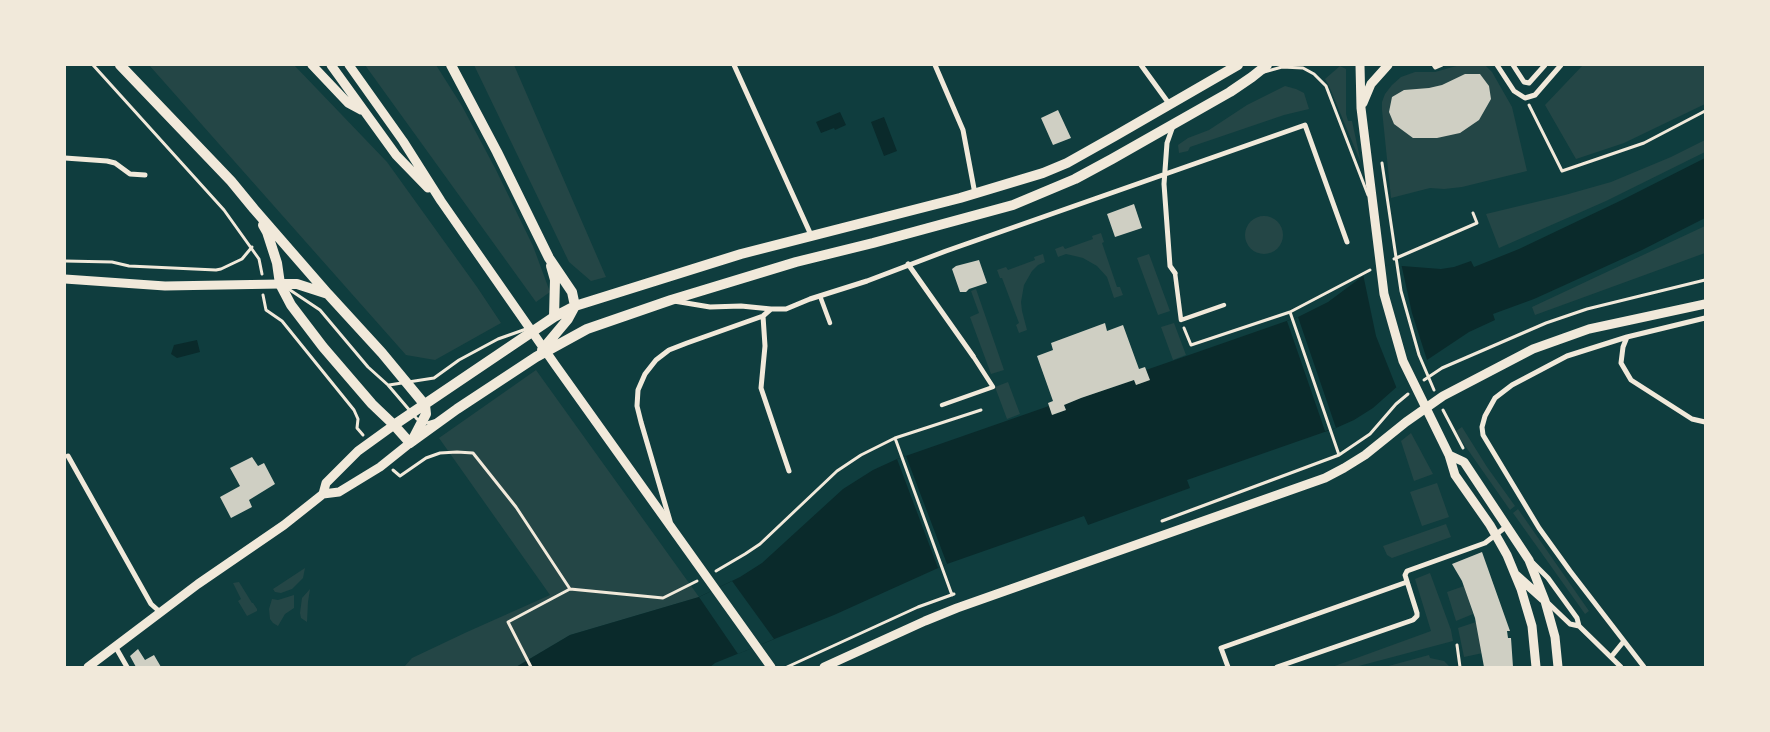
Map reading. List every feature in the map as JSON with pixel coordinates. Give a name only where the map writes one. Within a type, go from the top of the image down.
[{"type":"main road","points":[[120,65],[231,181],[328,294],[382,353],[425,406],[424,422],[410,443]]},
{"type":"main road","points":[[312,65],[348,103],[365,113]]},
{"type":"main road","points":[[331,65],[396,155],[441,201]]},
{"type":"main road","points":[[349,65],[403,141],[441,201],[520,315],[771,667]]},
{"type":"main road","points":[[451,65],[497,152],[549,258],[572,292],[575,306],[560,329],[536,357]]},
{"type":"main road","points":[[323,494],[326,483],[358,451],[554,316],[575,306],[741,254],[975,194],[1043,173],[1170,105],[1238,65]]},
{"type":"main road","points":[[88,667],[198,584],[284,525],[323,494],[339,492],[380,467],[441,420],[536,357],[587,329],[671,300],[796,262],[873,243],[1013,204],[1075,179],[1252,78],[1267,65]]},
{"type":"main road","points":[[1360,65],[1360,108],[1384,294],[1404,361],[1449,455],[1455,475],[1496,534],[1515,574],[1532,626],[1536,667]]},
{"type":"main road","points":[[1360,108],[1371,84],[1388,65]]},
{"type":"main road","points":[[254,209],[267,232],[277,264],[280,284],[291,305],[323,347],[372,404],[410,443]]},
{"type":"main road","points":[[549,258],[555,280],[554,316]]},
{"type":"main road","points":[[65,279],[165,286],[297,284],[328,294]]},
{"type":"main road","points":[[824,667],[957,608],[1324,478],[1365,455],[1406,422],[1443,396],[1533,349],[1589,329],[1705,304]]},
{"type":"main road","points":[[1449,455],[1464,462],[1529,560],[1545,601],[1555,637],[1558,667]]},
{"type":"main road","points":[[1515,574],[1531,586],[1545,601]]},
{"type":"street","points":[[734,65],[811,235]]},
{"type":"street","points":[[934,65],[963,130],[975,194]]},
{"type":"street","points":[[1141,65],[1170,105]]},
{"type":"street","points":[[1497,65],[1514,91],[1525,98],[1535,96],[1562,65]]},
{"type":"street","points":[[1513,65],[1524,82],[1529,83],[1545,65]]},
{"type":"street","points":[[1174,123],[1167,143],[1164,184],[1170,266],[1175,274],[1181,320]]},
{"type":"street","points":[[671,300],[710,307],[741,306],[786,309],[908,264],[1305,125],[1347,242]]},
{"type":"street","points":[[65,158],[106,161],[115,163],[130,174],[144,175]]},
{"type":"street","points":[[908,264],[993,387],[942,405]]},
{"type":"street","points":[[820,296],[830,323]]},
{"type":"street","points":[[1175,322],[1224,305]]},
{"type":"street","points":[[672,529],[637,406],[638,390],[645,374],[656,360],[669,350],[763,316],[771,309]]},
{"type":"street","points":[[763,316],[765,355],[761,388],[789,471]]},
{"type":"street","points":[[1644,667],[1539,528],[1483,435],[1482,427],[1485,416],[1495,398],[1512,385],[1567,356],[1627,337],[1705,318]]},
{"type":"street","points":[[1627,337],[1623,347],[1621,363],[1631,380],[1692,419],[1705,422]]},
{"type":"street","points":[[68,456],[151,604],[160,612]]},
{"type":"street","points":[[1277,667],[1413,620],[1417,613],[1405,575],[1410,570],[1485,543],[1507,526]]},
{"type":"street","points":[[1529,560],[1548,578],[1577,618],[1579,626]]},
{"type":"street","points":[[1228,667],[1221,648],[1407,582]]},
{"type":"street","points":[[1545,601],[1570,624],[1579,626],[1621,667]]},
{"type":"street","points":[[1611,657],[1624,641]]},
{"type":"street","points":[[115,646],[127,667]]},
{"type":"lane","points":[[1433,65],[1434,68],[1442,65]]},
{"type":"lane","points":[[1252,78],[1282,67],[1294,67],[1303,68],[1314,74],[1326,86],[1372,207]]},
{"type":"lane","points":[[280,284],[320,310],[368,367],[388,385],[416,419],[424,422],[441,420]]},
{"type":"lane","points":[[388,385],[434,378],[459,360],[498,339],[522,331],[554,316]]},
{"type":"path","points":[[65,261],[112,262],[129,266],[216,270],[242,259],[252,247],[224,210],[93,65]]},
{"type":"path","points":[[1525,98],[1562,171],[1644,143],[1705,111]]},
{"type":"path","points":[[1380,155],[1401,291],[1419,355],[1437,396]]},
{"type":"path","points":[[1393,259],[1478,223],[1473,213]]},
{"type":"path","points":[[1181,320],[1191,345],[1290,312],[1375,267]]},
{"type":"path","points":[[1422,382],[1442,368],[1546,323],[1606,304],[1705,280]]},
{"type":"path","points":[[1290,312],[1339,455]]},
{"type":"path","points":[[1158,522],[1339,455],[1370,434],[1396,404],[1409,393]]},
{"type":"path","points":[[1441,405],[1448,422]]},
{"type":"path","points":[[711,574],[760,544],[837,471],[861,455],[895,438],[981,410]]},
{"type":"path","points":[[895,438],[952,595]]},
{"type":"path","points":[[473,453],[516,507],[570,589]]},
{"type":"path","points":[[531,667],[508,622],[570,589],[663,598],[703,578]]},
{"type":"path","points":[[787,667],[918,607],[961,592]]},
{"type":"path","points":[[1458,645],[1460,667]]},
{"type":"shaded area","points":[[149,65],[294,65],[387,162],[501,323],[435,360],[406,355]]},
{"type":"shaded area","points":[[365,65],[436,65],[462,106],[496,170],[533,246],[550,292],[536,302]]},
{"type":"shaded area","points":[[474,65],[514,65],[606,277],[591,281],[569,262]]},
{"type":"shaded area","points":[[1460,65],[1485,65],[1492,72],[1512,107],[1527,171],[1462,187],[1430,188],[1391,198],[1382,110],[1385,94],[1401,77],[1415,72],[1435,72]]},
{"type":"shaded area","points":[[1583,65],[1705,65],[1705,104],[1624,143],[1576,159],[1545,105]]},
{"type":"shaded area","points":[[1340,66],[1346,69],[1346,114],[1348,121],[1352,121],[1361,163],[1325,79]]},
{"type":"shaded area","points":[[1285,86],[1304,93],[1309,109],[1284,115],[1190,147],[1188,151],[1179,153],[1178,145],[1188,138],[1209,130],[1247,105]]},
{"type":"shaded area","points":[[840,112],[846,125],[821,133],[816,122]]},
{"type":"shaded area","points":[[884,117],[897,151],[884,156],[871,122]]},
{"type":"shaded area","points":[[1705,140],[1705,152],[1606,201],[1499,248],[1486,214],[1611,182],[1671,157]]},
{"type":"shaded area","points":[[1705,158],[1705,218],[1642,250],[1534,299],[1493,314],[1495,320],[1469,332],[1427,360],[1373,408],[1354,420],[1336,428],[1187,480],[1190,488],[1088,525],[1084,516],[947,564],[834,615],[715,663],[710,667],[516,667],[570,635],[699,597],[740,577],[762,563],[843,489],[873,470],[897,459],[1049,406],[1053,415],[1066,410],[1064,405],[1081,398],[1134,380],[1136,385],[1149,380],[1146,370],[1298,317],[1328,302],[1363,276],[1377,269],[1402,266],[1441,269],[1471,261],[1474,267],[1519,249]]},
{"type":"shaded area","points":[[1264,216],[1277,222],[1283,235],[1277,248],[1264,254],[1251,248],[1245,235],[1251,222]]},
{"type":"shaded area","points":[[1705,226],[1705,253],[1535,315],[1532,307]]},
{"type":"shaded area","points":[[1101,233],[1104,242],[1102,243],[1117,287],[1120,287],[1123,295],[1114,298],[1107,277],[1097,266],[1075,256],[1066,254],[1058,257],[1055,249],[1063,246],[1065,249],[1093,239],[1092,236]]},
{"type":"shaded area","points":[[1043,254],[1045,262],[1038,265],[1032,271],[1024,285],[1021,302],[1027,330],[1019,333],[1016,325],[1019,323],[1002,278],[1000,278],[997,270],[1006,267],[1008,270],[1035,260],[1034,257]]},
{"type":"shaded area","points":[[1149,254],[1170,311],[1158,315],[1137,258]]},
{"type":"shaded area","points":[[976,289],[1004,370],[991,374],[970,317],[979,313],[971,291]]},
{"type":"shaded area","points":[[1174,323],[1186,355],[1173,360],[1161,327]]},
{"type":"shaded area","points":[[197,340],[200,352],[177,358],[171,354],[174,345]]},
{"type":"shaded area","points":[[536,370],[699,597],[570,635],[516,667],[404,667],[412,658],[550,595],[439,438]]},
{"type":"shaded area","points":[[1008,382],[1020,414],[1007,419],[995,387]]},
{"type":"shaded area","points":[[1462,427],[1487,467],[1515,506],[1510,510],[1461,440],[1456,431]]},
{"type":"shaded area","points":[[1411,433],[1433,474],[1414,481],[1401,441]]},
{"type":"shaded area","points":[[1437,483],[1449,517],[1422,526],[1410,492]]},
{"type":"shaded area","points":[[1518,509],[1589,611],[1585,614],[1513,513]]},
{"type":"shaded area","points":[[1446,524],[1451,537],[1392,558],[1387,555],[1383,546]]},
{"type":"shaded area","points":[[305,568],[303,578],[292,589],[281,593],[275,592],[273,589]]},
{"type":"shaded area","points":[[1430,573],[1451,630],[1453,641],[1355,667],[1332,667],[1431,631],[1415,579]]},
{"type":"shaded area","points":[[239,582],[257,609],[257,611],[247,616],[238,601],[241,599],[233,583]]},
{"type":"shaded area","points":[[1464,586],[1473,614],[1456,621],[1447,592]]},
{"type":"shaded area","points":[[310,589],[307,622],[301,618],[300,613],[302,598]]},
{"type":"shaded area","points":[[294,595],[294,608],[285,614],[278,626],[273,623],[270,619],[269,609],[272,599],[278,600]]},
{"type":"shaded area","points":[[1476,622],[1483,653],[1464,657],[1458,628]]},
{"type":"shaded area","points":[[1429,655],[1430,658],[1444,661],[1450,667],[1385,667]]},
{"type":"pier","points":[[1401,263],[1412,313],[1428,363],[1397,389],[1376,336],[1363,274],[1376,267]]},
{"type":"pier","points":[[1298,317],[1336,428],[1325,431],[1287,321]]},
{"type":"pier","points":[[906,456],[947,564],[938,568],[897,459]]},
{"type":"pier","points":[[732,581],[774,639],[738,654],[699,597]]},
{"type":"building","points":[[1465,74],[1480,74],[1489,86],[1491,99],[1479,120],[1460,133],[1437,138],[1413,138],[1394,124],[1389,112],[1392,97],[1404,90],[1442,85]]},
{"type":"building","points":[[1058,110],[1071,138],[1053,145],[1041,118]]},
{"type":"building","points":[[1134,204],[1142,228],[1115,237],[1107,214]]},
{"type":"building","points":[[979,260],[987,283],[969,289],[966,292],[960,292],[952,269],[956,266]]},
{"type":"building","points":[[1105,323],[1107,331],[1123,325],[1139,369],[1145,367],[1150,380],[1136,385],[1134,380],[1081,398],[1064,405],[1066,410],[1052,415],[1048,403],[1053,401],[1037,356],[1053,350],[1051,343]]},
{"type":"building","points":[[252,457],[258,466],[264,463],[275,484],[249,500],[252,507],[231,518],[220,497],[240,486],[230,468]]},
{"type":"building","points":[[1482,552],[1510,631],[1507,631],[1508,638],[1511,638],[1513,667],[1484,667],[1475,618],[1462,581],[1452,564]]},
{"type":"building","points":[[138,649],[145,660],[154,655],[161,667],[136,667],[130,656]]}]
